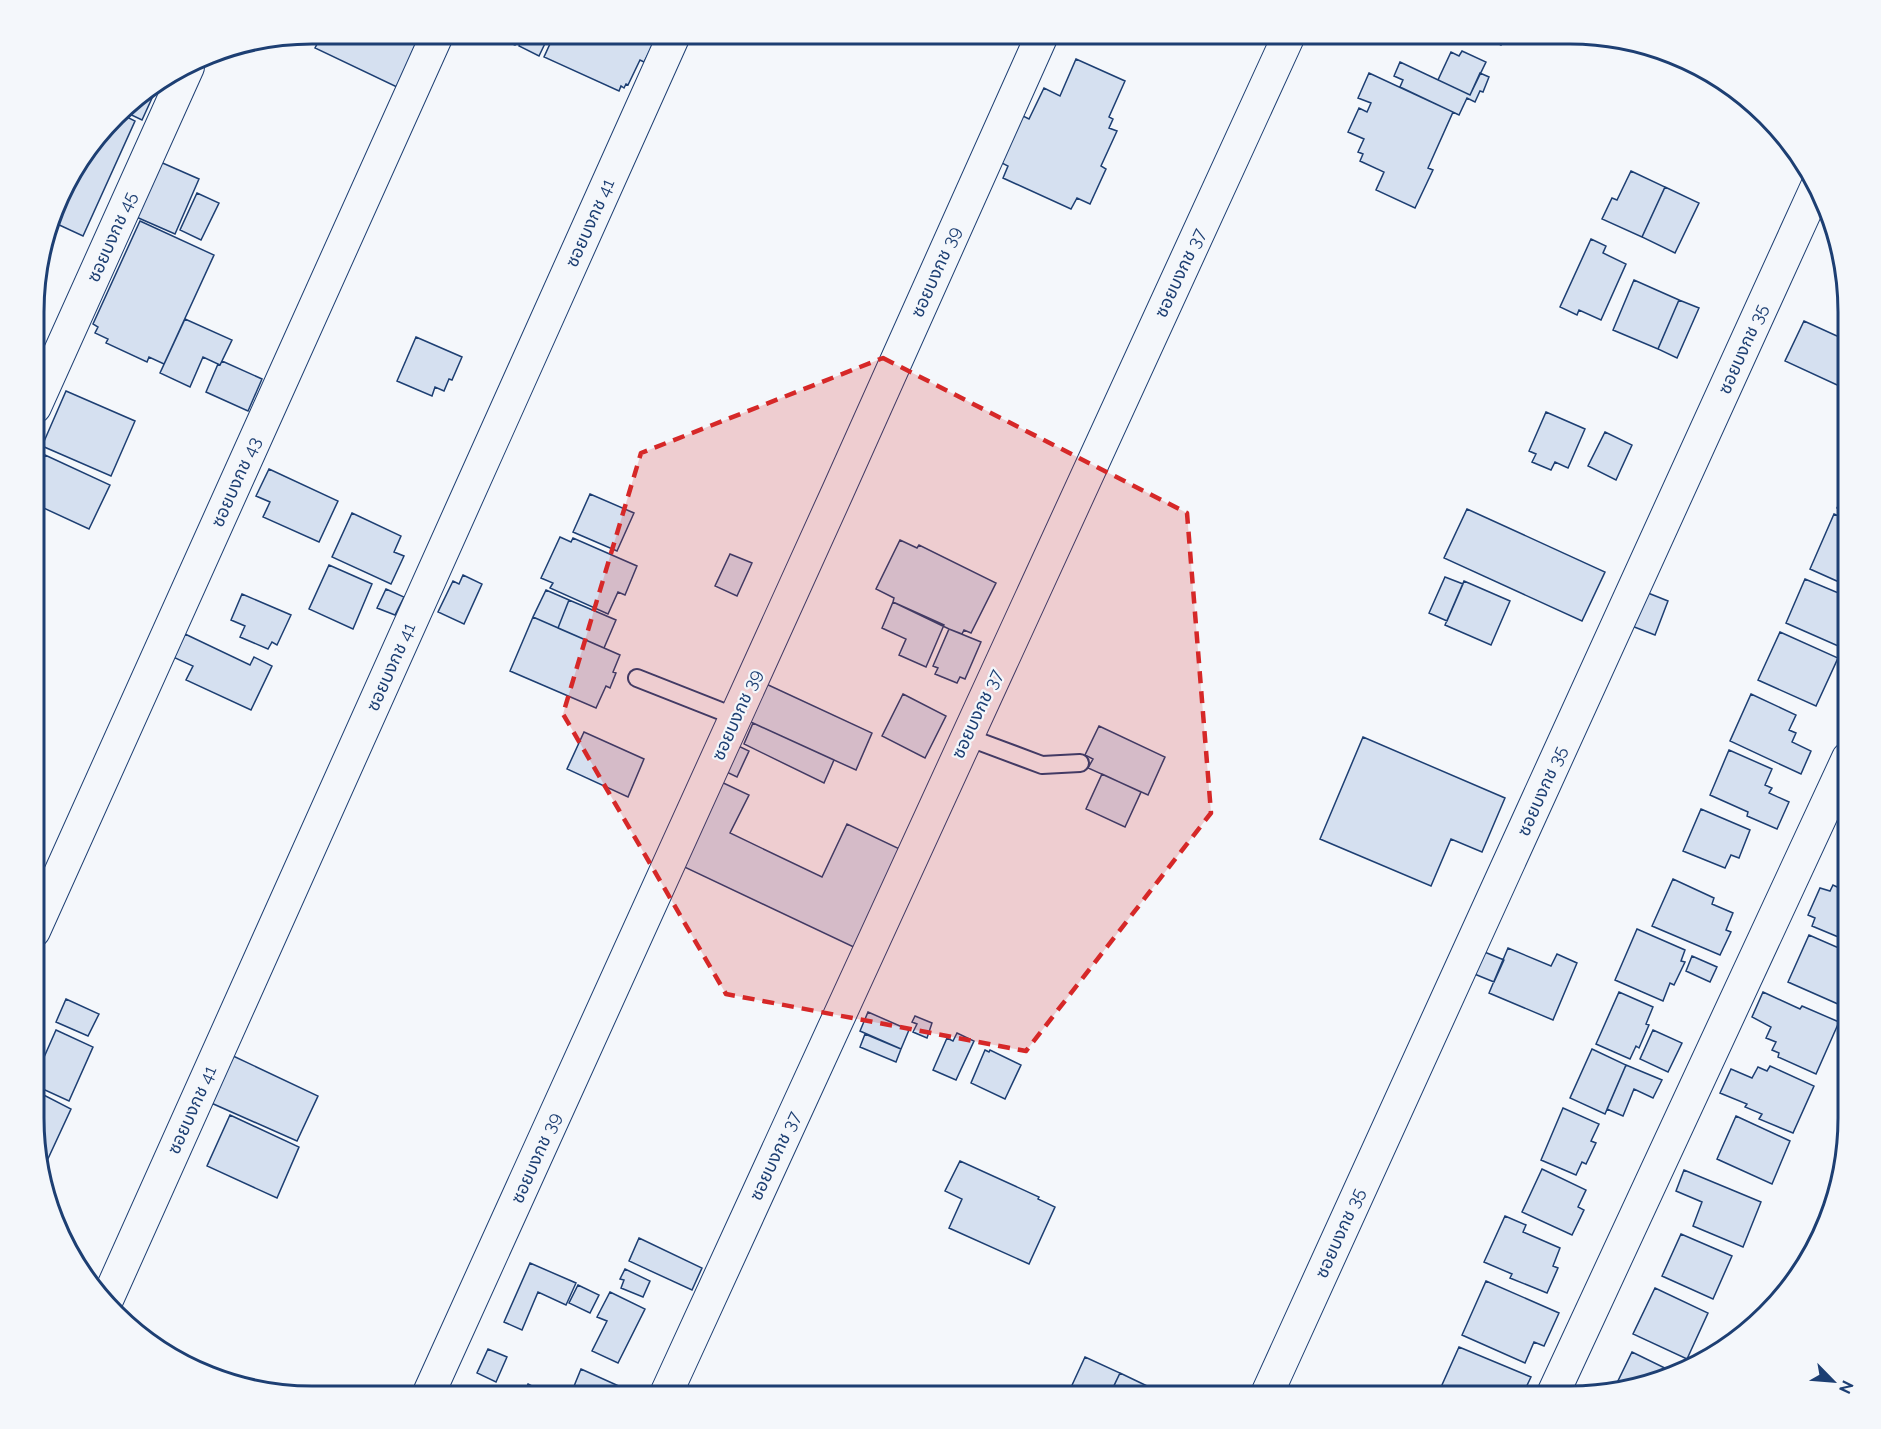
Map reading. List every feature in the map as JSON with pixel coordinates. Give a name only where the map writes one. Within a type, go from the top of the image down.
[{"type":"street","name":"ซอยบงกช 43","points":[[44,909],[433,44]]},
{"type":"street","name":"ซอยบงกช 41","points":[[110,1294],[670,44]]},
{"type":"street","name":"ซอยบงกช 39","points":[[432,1386],[1038,44]]},
{"type":"street","name":"ซอยบงกช 37","points":[[670,1386],[1285,44]]},
{"type":"street","name":"ซอยบงกช 45","points":[[44,387],[185,75]]},
{"type":"street","name":"ซอยบงกช 35","points":[[1271,1386],[1812,197]]},
{"type":"street","points":[[1557,1386],[1838,780]]},
{"type":"lane","points":[[637,678],[736,717]]},
{"type":"lane","points":[[967,737],[1018,758],[1042,765],[1080,763]]},
{"type":"highlighted area","points":[[883,358],[1187,513],[1211,813],[1026,1051],[726,994],[563,714],[641,453]]},
{"type":"building","points":[[317,44],[421,44],[399,88],[315,48]]},
{"type":"building","points":[[520,44],[545,44],[539,56],[519,46]]},
{"type":"building","points":[[550,44],[653,45],[644,62],[640,60],[628,85],[626,84],[624,88],[621,86],[619,91],[544,57]]},
{"type":"building","points":[[1462,51],[1486,62],[1470,95],[1438,80],[1451,52],[1459,56]]},
{"type":"building","points":[[1076,59],[1125,81],[1109,117],[1113,119],[1109,128],[1117,131],[1101,166],[1106,169],[1090,204],[1077,198],[1071,209],[1003,178],[1008,166],[996,160],[1017,113],[1029,119],[1044,88],[1060,96]]},
{"type":"building","points":[[1400,62],[1470,95],[1480,73],[1489,77],[1483,92],[1480,91],[1475,102],[1467,98],[1459,115],[1400,87],[1403,80],[1394,76]]},
{"type":"building","points":[[1369,73],[1453,112],[1428,168],[1433,170],[1415,208],[1376,190],[1384,172],[1360,161],[1363,154],[1358,152],[1364,139],[1348,132],[1359,108],[1367,112],[1371,103],[1358,98]]},
{"type":"building","points":[[153,96],[142,120],[130,114]]},
{"type":"building","points":[[127,117],[135,121],[83,236],[58,225],[64,209],[89,163],[110,135]]},
{"type":"building","points":[[158,161],[199,179],[175,234],[134,216]]},
{"type":"building","points":[[1631,171],[1665,187],[1642,237],[1602,219],[1612,198],[1617,200]]},
{"type":"building","points":[[1665,187],[1699,203],[1675,253],[1642,237]]},
{"type":"building","points":[[197,193],[219,203],[201,240],[180,230]]},
{"type":"building","points":[[140,221],[214,255],[164,364],[149,357],[147,362],[106,343],[108,339],[95,333],[98,327],[93,324]]},
{"type":"building","points":[[1591,239],[1606,246],[1603,253],[1626,264],[1601,320],[1579,310],[1577,315],[1560,307]]},
{"type":"building","points":[[1634,280],[1679,300],[1658,349],[1613,330]]},
{"type":"building","points":[[1679,300],[1699,308],[1677,358],[1658,349]]},
{"type":"building","points":[[185,319],[232,340],[220,365],[203,357],[190,387],[160,373]]},
{"type":"building","points":[[1804,321],[1838,336],[1838,385],[1785,361]]},
{"type":"building","points":[[416,337],[462,357],[452,380],[449,379],[444,391],[435,387],[432,396],[397,381]]},
{"type":"building","points":[[222,361],[262,379],[248,411],[206,392],[218,364],[220,365]]},
{"type":"building","points":[[66,391],[135,421],[111,476],[44,447],[44,441]]},
{"type":"building","points":[[1546,412],[1585,429],[1568,468],[1555,462],[1551,470],[1532,462],[1536,454],[1529,451]]},
{"type":"building","points":[[1605,432],[1632,445],[1616,480],[1588,466]]},
{"type":"building","points":[[45,455],[110,485],[89,529],[44,508]]},
{"type":"building","points":[[269,469],[338,501],[319,542],[263,517],[270,502],[256,496]]},
{"type":"building","points":[[590,494],[634,513],[617,551],[573,532]]},
{"type":"building","points":[[1467,509],[1605,572],[1582,621],[1444,558]]},
{"type":"building","points":[[352,513],[401,536],[394,552],[404,556],[391,584],[332,557]]},
{"type":"building","points":[[1834,514],[1838,516],[1838,582],[1810,569]]},
{"type":"building","points":[[560,537],[571,542],[573,538],[637,566],[625,595],[618,592],[608,614],[550,588],[553,583],[541,578]]},
{"type":"building","points":[[900,540],[917,548],[919,545],[996,583],[971,633],[964,630],[962,634],[949,629],[893,602],[894,598],[876,589]]},
{"type":"building","points":[[730,554],[752,563],[737,596],[715,586]]},
{"type":"building","points":[[329,565],[372,584],[353,629],[309,609]]},
{"type":"building","points":[[463,575],[482,584],[464,624],[438,612],[453,581],[459,584]]},
{"type":"building","points":[[1445,577],[1463,584],[1447,621],[1429,613]]},
{"type":"building","points":[[1805,579],[1838,593],[1838,646],[1786,623]]},
{"type":"building","points":[[1464,581],[1510,601],[1491,645],[1445,625]]},
{"type":"building","points":[[386,589],[404,597],[395,615],[377,608]]},
{"type":"building","points":[[1638,589],[1668,601],[1655,635],[1624,623]]},
{"type":"building","points":[[546,590],[569,600],[558,628],[533,617]]},
{"type":"building","points":[[242,594],[291,615],[277,645],[272,642],[268,649],[240,637],[245,626],[231,620]]},
{"type":"building","points":[[569,600],[616,620],[604,648],[558,628]]},
{"type":"building","points":[[893,602],[944,625],[926,667],[899,655],[906,639],[882,628]]},
{"type":"building","points":[[533,617],[620,655],[610,688],[606,686],[596,708],[510,671]]},
{"type":"building","points":[[949,629],[981,642],[965,679],[960,677],[957,683],[935,674],[938,668],[933,666]]},
{"type":"building","points":[[1780,632],[1838,658],[1816,706],[1758,680]]},
{"type":"building","points":[[185,634],[250,665],[254,657],[272,666],[251,710],[186,680],[193,666],[173,657]]},
{"type":"building","points":[[764,683],[872,733],[856,770],[746,720]]},
{"type":"building","points":[[903,694],[946,716],[925,758],[882,736]]},
{"type":"building","points":[[1751,694],[1796,715],[1789,730],[1796,733],[1792,742],[1811,751],[1801,774],[1730,741]]},
{"type":"building","points":[[753,723],[834,760],[824,783],[744,744]]},
{"type":"building","points":[[1099,726],[1165,757],[1148,795],[1088,768],[1093,759],[1085,755]]},
{"type":"building","points":[[584,732],[644,759],[628,797],[567,769]]},
{"type":"building","points":[[1363,737],[1505,798],[1482,852],[1451,839],[1431,886],[1320,839]]},
{"type":"building","points":[[730,742],[749,751],[737,777],[718,768]]},
{"type":"building","points":[[1729,750],[1772,769],[1765,785],[1772,788],[1769,793],[1789,802],[1777,829],[1747,816],[1748,812],[1710,795]]},
{"type":"building","points":[[1102,774],[1141,792],[1125,827],[1086,809]]},
{"type":"building","points":[[717,780],[749,795],[730,833],[822,877],[847,824],[906,852],[860,950],[678,864]]},
{"type":"building","points":[[1701,809],[1750,830],[1739,858],[1731,855],[1725,868],[1683,851]]},
{"type":"building","points":[[1673,879],[1714,898],[1712,904],[1733,913],[1726,930],[1731,932],[1720,955],[1652,926]]},
{"type":"building","points":[[1833,885],[1837,887],[1838,885],[1838,937],[1812,926],[1815,918],[1808,915],[1820,888],[1830,891]]},
{"type":"building","points":[[1637,929],[1685,950],[1681,961],[1685,962],[1674,985],[1670,983],[1663,1001],[1615,980]]},
{"type":"building","points":[[1809,935],[1838,948],[1838,1004],[1788,982]]},
{"type":"building","points":[[1508,948],[1551,966],[1557,954],[1577,963],[1553,1020],[1489,993]]},
{"type":"building","points":[[1482,951],[1504,960],[1494,982],[1472,973]]},
{"type":"building","points":[[1692,956],[1717,967],[1710,982],[1686,971]]},
{"type":"building","points":[[1619,992],[1653,1007],[1646,1024],[1649,1025],[1639,1048],[1636,1046],[1630,1059],[1596,1044]]},
{"type":"building","points":[[1763,992],[1800,1009],[1802,1006],[1838,1022],[1838,1024],[1816,1074],[1778,1057],[1779,1053],[1772,1050],[1776,1042],[1766,1038],[1771,1027],[1752,1017]]},
{"type":"building","points":[[66,999],[99,1014],[88,1036],[56,1022]]},
{"type":"building","points":[[868,1012],[909,1030],[901,1049],[860,1031]]},
{"type":"building","points":[[915,1016],[932,1023],[927,1038],[913,1032],[917,1024],[912,1022]]},
{"type":"building","points":[[56,1030],[93,1047],[69,1101],[44,1090],[44,1057]]},
{"type":"building","points":[[1653,1030],[1682,1043],[1668,1072],[1640,1059]]},
{"type":"building","points":[[957,1033],[974,1041],[956,1080],[933,1070],[947,1038],[953,1041]]},
{"type":"building","points":[[865,1034],[901,1049],[896,1062],[860,1047]]},
{"type":"building","points":[[1592,1049],[1626,1065],[1605,1114],[1570,1098]]},
{"type":"building","points":[[985,1050],[989,1052],[990,1050],[1021,1065],[1005,1099],[971,1083]]},
{"type":"building","points":[[231,1055],[318,1096],[297,1141],[209,1102]]},
{"type":"building","points":[[1626,1065],[1662,1080],[1653,1098],[1634,1089],[1623,1116],[1607,1109]]},
{"type":"building","points":[[1770,1066],[1814,1086],[1793,1133],[1759,1119],[1762,1114],[1745,1107],[1747,1104],[1720,1093],[1731,1069],[1752,1078],[1758,1067],[1767,1071]]},
{"type":"building","points":[[44,1095],[71,1109],[47,1160],[44,1135]]},
{"type":"building","points":[[1563,1108],[1599,1124],[1591,1141],[1596,1143],[1586,1164],[1582,1162],[1576,1175],[1541,1160]]},
{"type":"building","points":[[230,1115],[299,1147],[277,1198],[207,1166]]},
{"type":"building","points":[[1736,1116],[1790,1141],[1772,1184],[1717,1159]]},
{"type":"building","points":[[960,1161],[1039,1197],[1038,1199],[1055,1207],[1029,1264],[949,1228],[962,1199],[945,1191]]},
{"type":"building","points":[[1542,1169],[1586,1190],[1578,1207],[1584,1210],[1572,1235],[1522,1212]]},
{"type":"building","points":[[1684,1170],[1761,1202],[1743,1247],[1693,1226],[1702,1202],[1676,1191]]},
{"type":"building","points":[[1505,1216],[1526,1225],[1523,1232],[1560,1248],[1553,1266],[1558,1268],[1547,1293],[1510,1278],[1512,1274],[1484,1262]]},
{"type":"building","points":[[1681,1234],[1732,1256],[1713,1299],[1662,1276]]},
{"type":"building","points":[[639,1238],[702,1268],[692,1290],[629,1261]]},
{"type":"building","points":[[530,1263],[576,1283],[566,1305],[538,1292],[522,1330],[504,1322]]},
{"type":"building","points":[[625,1269],[650,1281],[643,1297],[621,1288],[624,1280],[620,1279]]},
{"type":"building","points":[[1486,1281],[1559,1313],[1544,1346],[1534,1342],[1525,1363],[1462,1335]]},
{"type":"building","points":[[578,1285],[599,1295],[590,1313],[569,1303]]},
{"type":"building","points":[[1655,1288],[1708,1313],[1686,1359],[1633,1334]]},
{"type":"building","points":[[610,1292],[645,1309],[618,1363],[592,1351],[607,1321],[597,1317]]},
{"type":"building","points":[[1459,1347],[1531,1377],[1527,1386],[1441,1386]]},
{"type":"building","points":[[488,1349],[507,1357],[496,1382],[477,1373]]},
{"type":"building","points":[[1632,1352],[1664,1368],[1639,1376],[1618,1380]]},
{"type":"building","points":[[1085,1357],[1120,1373],[1114,1386],[1072,1386]]},
{"type":"building","points":[[581,1369],[619,1386],[574,1386]]},
{"type":"building","points":[[1120,1373],[1147,1386],[1114,1386]]}]
